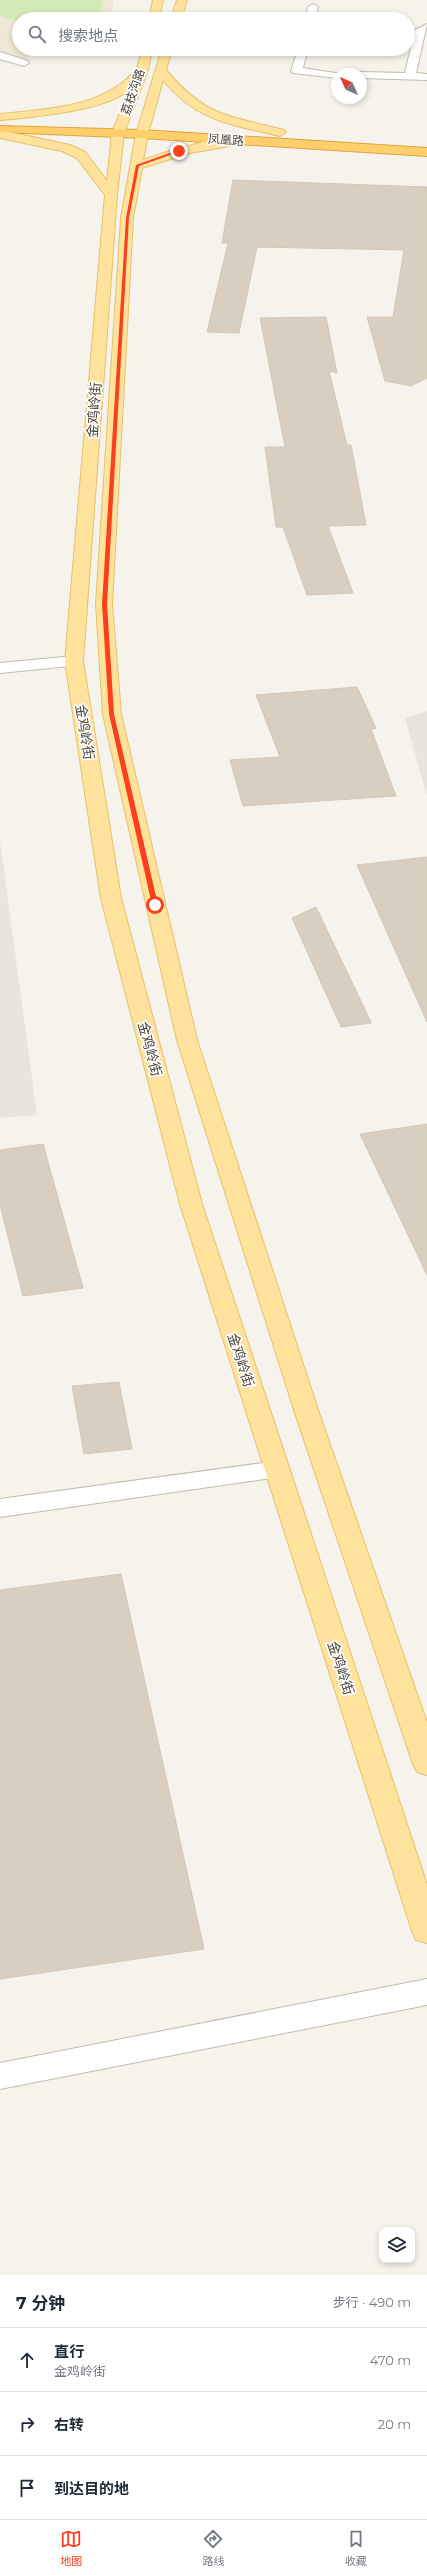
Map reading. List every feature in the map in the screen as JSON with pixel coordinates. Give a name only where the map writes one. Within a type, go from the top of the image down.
[{"type":"highway","name":"凤凰路","points":[[0,118],[120,128]]},
{"type":"highway","name":"凤凰路","points":[[144,128],[236,141],[427,152]]},
{"type":"highway","name":"凤凰路","points":[[0,129],[144,128],[388,137]]},
{"type":"main road","points":[[155,12],[158,0]]},
{"type":"main road","points":[[178,12],[182,0]]},
{"type":"main road","name":"荔枝沟路","points":[[120,128],[142,70],[145,56]]},
{"type":"main road","name":"荔枝沟路","points":[[144,128],[165,56]]},
{"type":"main road","points":[[160,69],[178,92],[198,108],[231,120],[280,132]]},
{"type":"main road","points":[[0,118],[41,113],[94,100],[122,90],[142,70]]},
{"type":"main road","name":"金鸡岭街","points":[[120,128],[111,195],[74,661],[111,898],[191,1204],[427,1932]]},
{"type":"main road","name":"金鸡岭街","points":[[144,128],[127,218],[104,604],[112,714],[188,1040],[306,1410],[427,1764]]},
{"type":"main road","points":[[0,134],[53,145],[81,155],[111,195]]},
{"type":"main road","points":[[137,166],[208,144],[236,141]]},
{"type":"street","points":[[312,12],[313,7]]},
{"type":"street","points":[[415,53],[420,30],[427,26]]},
{"type":"street","points":[[0,55],[24,63]]},
{"type":"street","points":[[301,56],[297,71],[331,74]]},
{"type":"street","points":[[410,76],[414,56]]},
{"type":"street","points":[[367,75],[427,77]]},
{"type":"street","points":[[0,668],[74,661]]},
{"type":"street","points":[[0,1508],[277,1470]]},
{"type":"street","points":[[0,2076],[427,1992]]},
{"type":"shaded area","points":[[0,0],[114,0],[111,12],[12,12],[12,56],[33,56],[0,63]]},
{"type":"shaded area","points":[[427,711],[427,796],[405,718]]},
{"type":"shaded area","points":[[0,841],[37,1115],[0,1118]]},
{"type":"green space","points":[[0,0],[103,0],[100,12],[12,12],[12,20],[0,16]]},
{"type":"building","points":[[233,180],[427,187],[427,378],[411,386],[385,381],[367,317],[393,317],[404,250],[257,247],[239,333],[207,332],[228,243],[222,243]]},
{"type":"building","points":[[326,317],[337,373],[329,371],[347,445],[351,445],[366,525],[328,526],[353,593],[307,595],[283,527],[276,527],[265,447],[285,447],[260,318]]},
{"type":"building","points":[[357,687],[376,728],[371,729],[396,796],[243,806],[230,760],[280,757],[256,695]]},
{"type":"building","points":[[427,857],[427,1022],[357,865]]},
{"type":"building","points":[[316,907],[371,1023],[341,1027],[292,918]]},
{"type":"building","points":[[427,1124],[427,1275],[360,1134]]},
{"type":"building","points":[[43,1144],[83,1288],[23,1296],[0,1205],[0,1150]]},
{"type":"building","points":[[119,1382],[132,1449],[84,1454],[72,1386]]},
{"type":"building","points":[[121,1574],[204,1949],[0,1979],[0,1590]]},
{"type":"route","points":[[155,905],[112,714],[104,604],[127,218],[137,166],[179,151]]}]
